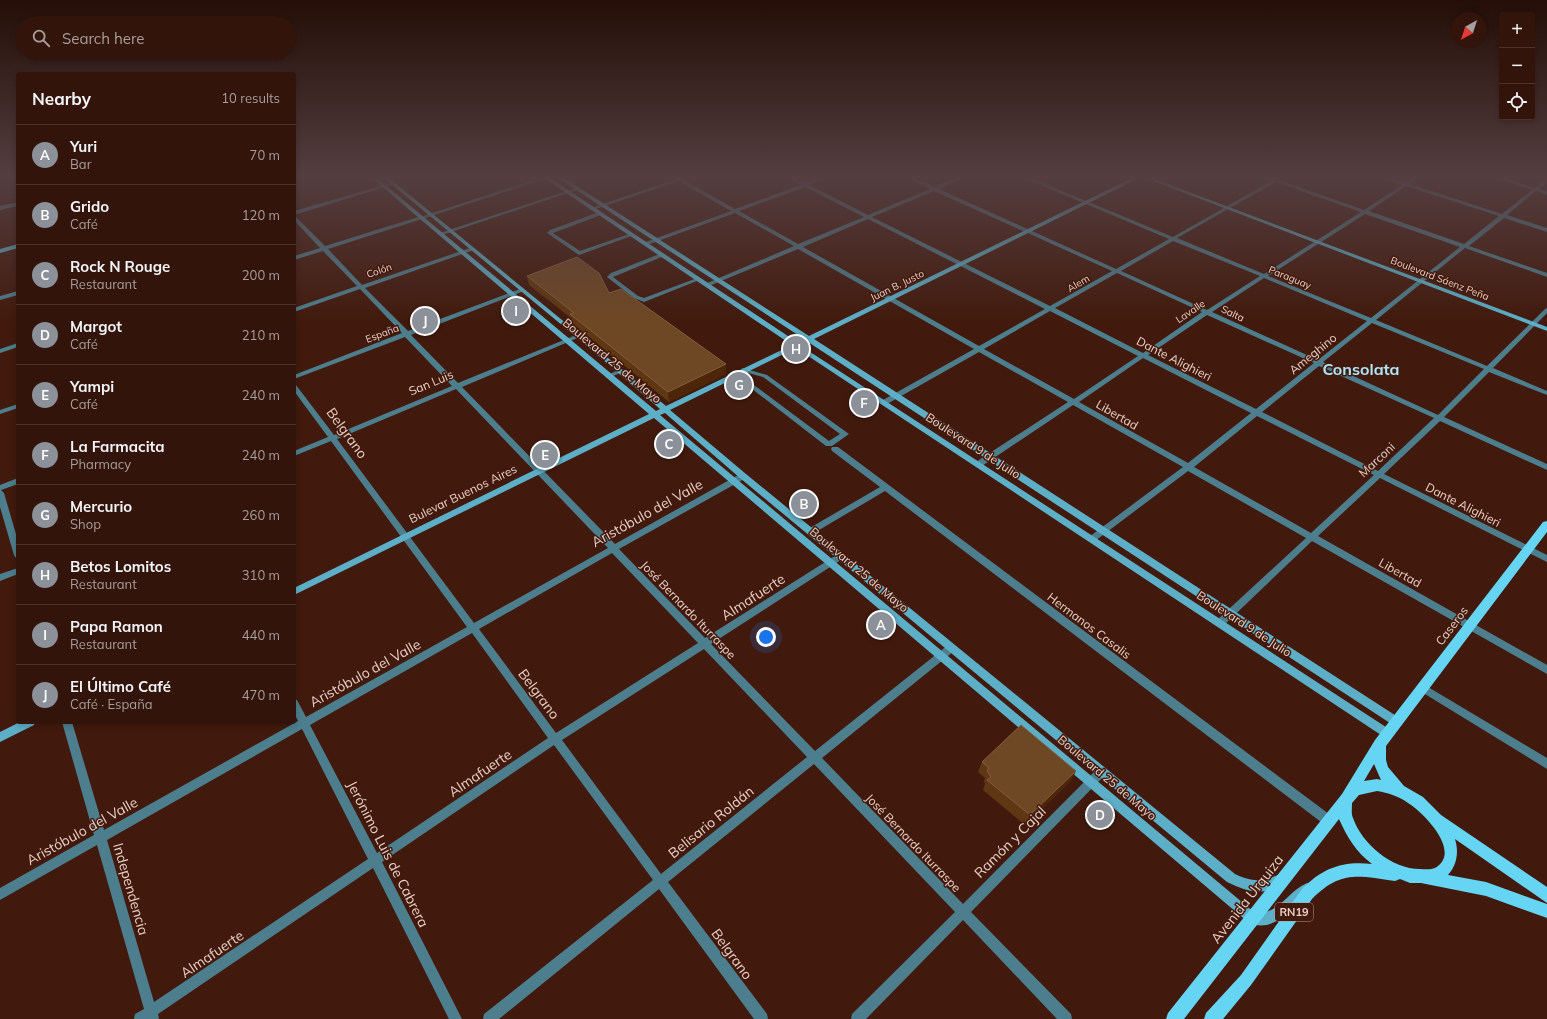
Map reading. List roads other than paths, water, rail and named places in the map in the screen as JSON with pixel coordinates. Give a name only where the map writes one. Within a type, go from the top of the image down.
[{"type":"main road","name":"Boulevard 25 de Mayo","points":[[429,226],[1253,918]]},
{"type":"main road","name":"Boulevard 25 de Mayo","points":[[443,226],[666,409],[743,476],[1100,772],[1231,878],[1242,884],[1265,887],[1287,876]]},
{"type":"main road","name":"Boulevard 9 de Julio","points":[[617,226],[796,345],[1220,623],[1384,739]]},
{"type":"main road","name":"Boulevard 9 de Julio","points":[[634,226],[1397,722]]},
{"type":"main road","name":"Juan B. Justo","points":[[666,409],[1040,226]]},
{"type":"main road","name":"Boulevard Sáenz Peña","points":[[1270,226],[1547,329]]},
{"type":"main road","points":[[0,247],[16,243]]},
{"type":"main road","points":[[0,251],[16,247]]},
{"type":"main road","name":"Bulevar Buenos Aires","points":[[296,591],[666,409]]},
{"type":"main road","name":"Caseros","points":[[1348,797],[1384,739],[1547,525]]},
{"type":"main road","points":[[0,737],[26,724]]},
{"type":"main road","points":[[1384,739],[1380,763],[1383,772],[1400,791]]},
{"type":"main road","name":"RN19","points":[[1547,896],[1436,818],[1423,805],[1400,791],[1384,786],[1370,785],[1358,788],[1348,797],[1344,805],[1345,818],[1351,833],[1362,848],[1386,866],[1416,876],[1486,889],[1547,911]]},
{"type":"main road","name":"Avenida Urquiza","points":[[1174,1019],[1348,797]]},
{"type":"main road","name":"RN19","points":[[1212,1019],[1246,980],[1314,885],[1325,877],[1347,869],[1428,877],[1445,869],[1451,852],[1448,839],[1436,818]]},
{"type":"main road","points":[[1253,918],[1264,920],[1274,918],[1296,896],[1314,885]]},
{"type":"street","name":"José Bernardo Iturraspe","points":[[302,226],[1066,1019]]},
{"type":"street","points":[[296,257],[396,226]]},
{"type":"street","points":[[440,234],[467,226]]},
{"type":"street","points":[[567,226],[552,231],[551,235],[577,253],[582,253],[631,234]]},
{"type":"street","points":[[645,244],[696,226]]},
{"type":"street","name":"Libertad","points":[[762,226],[980,348],[1187,468],[1547,670]]},
{"type":"street","points":[[707,285],[848,226]]},
{"type":"street","name":"Dante Alighieri","points":[[885,226],[1547,559]]},
{"type":"street","name":"Salta","points":[[1017,226],[1319,364],[1547,466]]},
{"type":"street","name":"Paraguay","points":[[1141,226],[1547,393]]},
{"type":"street","name":"Alem","points":[[885,402],[1197,226]]},
{"type":"street","name":"Lavalle","points":[[978,464],[1144,356],[1207,312],[1344,226]]},
{"type":"street","points":[[1404,226],[1547,275]]},
{"type":"street","name":"Ameghino","points":[[1092,539],[1102,530],[1187,468],[1491,226]]},
{"type":"street","points":[[1533,226],[1547,230]]},
{"type":"street","name":"Colón","points":[[296,309],[472,249]]},
{"type":"street","points":[[662,255],[613,274],[610,277],[612,280],[641,300],[648,300],[699,279]]},
{"type":"street","name":"España","points":[[296,376],[522,290]]},
{"type":"street","points":[[0,298],[16,294]]},
{"type":"street","name":"Marconi","points":[[1220,623],[1439,418],[1547,310]]},
{"type":"street","name":"San Luis","points":[[296,453],[578,336]]},
{"type":"street","points":[[0,351],[16,346]]},
{"type":"street","points":[[744,370],[765,376],[844,433],[845,434],[832,447]]},
{"type":"street","name":"Boulevard 25 de Mayo","points":[[609,376],[620,371]]},
{"type":"street","name":"Hermanos Casalis","points":[[736,374],[885,488],[1329,821]]},
{"type":"street","name":"Belgrano","points":[[296,389],[762,1019]]},
{"type":"street","points":[[0,412],[16,407]]},
{"type":"street","name":"Aristóbulo del Valle","points":[[0,894],[743,476]]},
{"type":"street","points":[[0,488],[16,483]]},
{"type":"street","points":[[811,531],[885,488]]},
{"type":"street","points":[[0,493],[16,548]]},
{"type":"street","name":"Almafuerte","points":[[140,1019],[152,1015],[374,861],[556,739],[841,556]]},
{"type":"street","points":[[0,578],[16,572]]},
{"type":"street","name":"Belisario Roldán","points":[[489,1019],[952,648]]},
{"type":"street","points":[[1423,688],[1547,764]]},
{"type":"street","name":"Jerónimo Luis de Cabrera","points":[[296,708],[456,1019]]},
{"type":"street","name":"Independencia","points":[[68,724],[152,1015]]},
{"type":"street","name":"Ramón y Cajal","points":[[857,1019],[1100,772]]},
{"type":"place","name":"Papa Ramon","points":[[516,311]]},
{"type":"place","name":"El Último Café","points":[[425,321]]},
{"type":"place","name":"Betos Lomitos","points":[[796,349]]},
{"type":"place","name":"Mercurio","points":[[739,385]]},
{"type":"place","name":"La Farmacita","points":[[864,403]]},
{"type":"place","name":"Rock N Rouge","points":[[669,444]]},
{"type":"place","name":"Yampi","points":[[545,455]]},
{"type":"place","name":"Grido","points":[[804,504]]},
{"type":"place","name":"Yuri","points":[[881,625]]},
{"type":"place","name":"Margot","points":[[1100,815]]},
{"type":"district","name":"Consolata","points":[[1361,369]]}]
